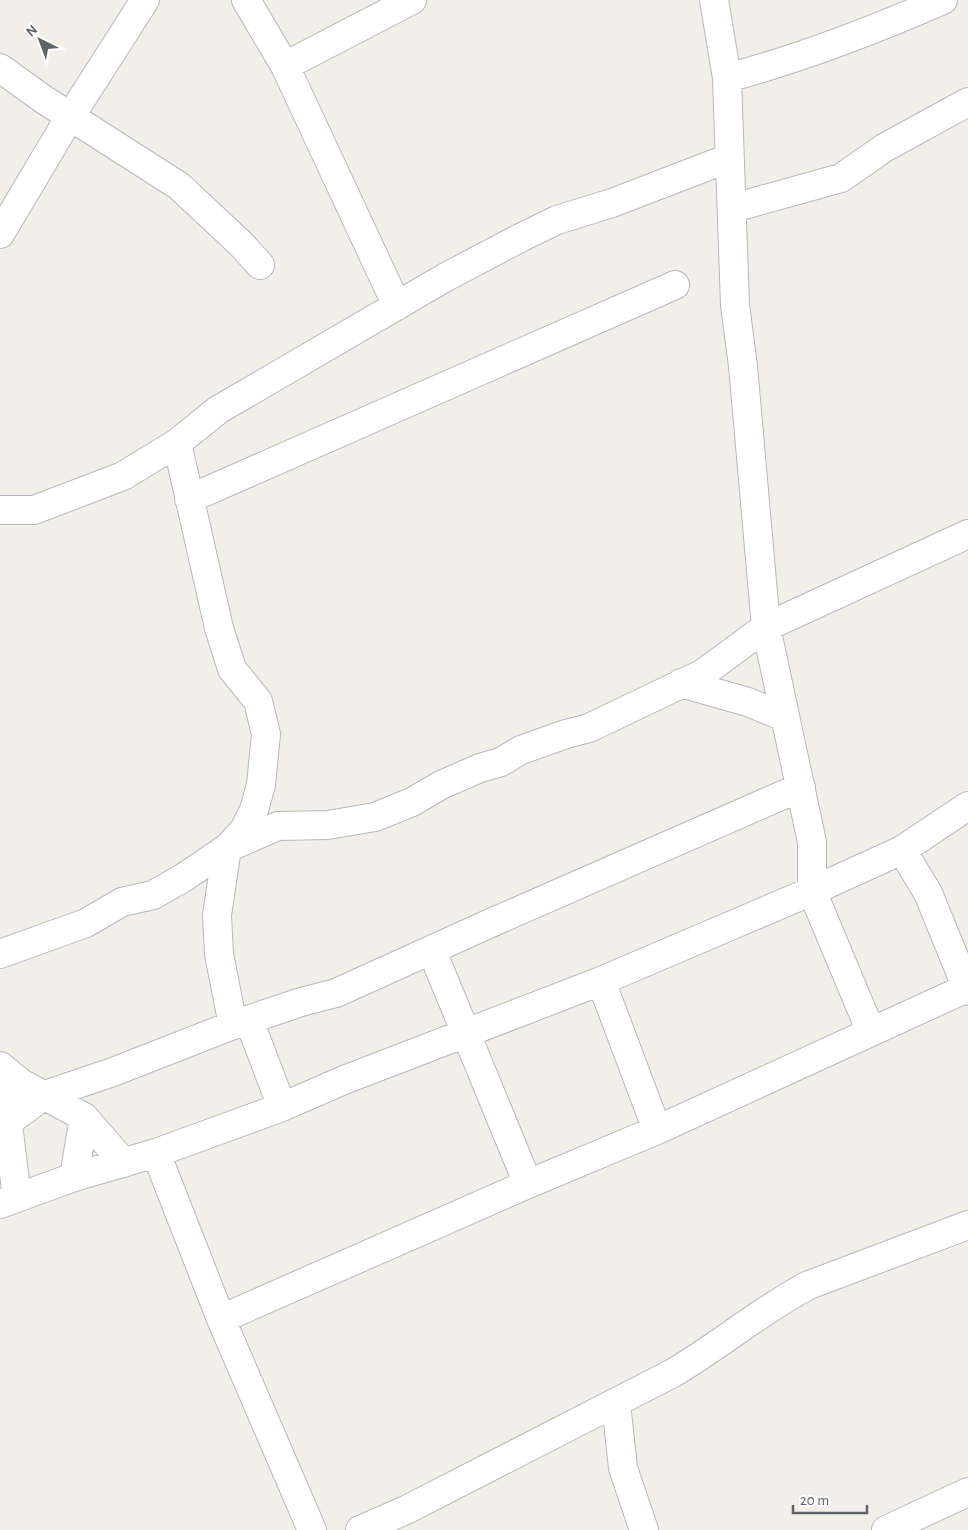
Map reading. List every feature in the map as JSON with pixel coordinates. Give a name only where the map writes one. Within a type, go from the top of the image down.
[{"type":"street","points":[[0,234],[145,0]]},
{"type":"street","points":[[246,0],[285,66],[397,306]]},
{"type":"street","points":[[285,66],[412,0]]},
{"type":"street","points":[[714,0],[727,78],[735,305],[744,366],[766,627],[812,842],[812,892],[871,1032]]},
{"type":"street","points":[[727,78],[775,65],[862,35],[943,0]]},
{"type":"street","points":[[0,68],[179,186],[241,244],[260,265]]},
{"type":"street","points":[[732,208],[841,178],[884,148],[968,102]]},
{"type":"street","points":[[0,510],[34,510],[123,476],[176,443],[218,410],[479,260],[557,220],[612,202],[729,158]]},
{"type":"street","points":[[189,499],[675,284]]},
{"type":"street","points":[[176,443],[219,628],[232,669],[258,701],[266,734],[261,785],[254,810],[244,830],[227,848],[217,915],[219,954],[241,1022],[282,1107]]},
{"type":"street","points":[[0,954],[86,923],[122,902],[153,895],[183,878],[227,848],[278,826],[328,825],[375,817],[412,802],[442,785],[480,768],[501,762],[521,750],[589,728],[702,674],[766,627],[968,534]]},
{"type":"street","points":[[681,683],[748,702],[784,717]]},
{"type":"street","points":[[8,1122],[45,1095],[113,1072],[241,1022],[301,1002],[336,993],[801,787]]},
{"type":"street","points":[[1,1066],[8,1122],[8,1201],[74,1177],[156,1153],[282,1107],[344,1080],[601,981],[812,892],[902,850],[963,814]]},
{"type":"street","points":[[221,1319],[528,1184],[657,1130],[967,989],[928,893],[902,850]]},
{"type":"street","points":[[432,951],[528,1184]]},
{"type":"street","points":[[601,981],[657,1130]]},
{"type":"street","points":[[1,1066],[21,1083],[84,1117],[124,1163]]},
{"type":"street","points":[[74,1177],[84,1117]]},
{"type":"street","points":[[156,1153],[221,1319],[312,1530]]},
{"type":"street","points":[[360,1530],[406,1510],[616,1404],[712,1350],[792,1294],[808,1285],[968,1225]]},
{"type":"street","points":[[616,1404],[623,1468],[644,1530]]},
{"type":"street","points":[[886,1530],[968,1492]]}]
